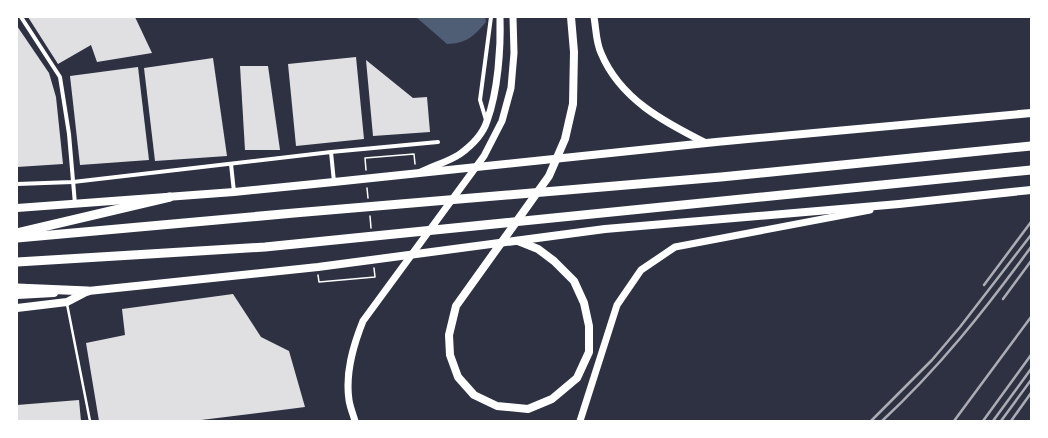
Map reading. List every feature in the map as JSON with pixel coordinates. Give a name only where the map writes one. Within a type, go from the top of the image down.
[{"type":"highway","points":[[17,238],[302,212],[721,177],[1031,146]]},
{"type":"highway","points":[[17,262],[265,247],[1031,170]]},
{"type":"highway","points":[[17,233],[170,196]]},
{"type":"highway","points":[[17,288],[88,291]]},
{"type":"main road","points":[[517,241],[538,249],[554,261],[574,281],[584,303],[589,326],[589,352],[577,378],[552,400],[528,409],[497,406],[474,395],[458,377],[450,356],[449,335],[456,306],[548,176],[565,139],[573,104],[574,52],[571,17]]},
{"type":"main road","points":[[17,208],[234,192],[381,178],[706,143],[1031,114]]},
{"type":"main road","points":[[17,295],[88,291],[339,264],[605,229],[898,204],[1031,190]]},
{"type":"main road","points":[[17,308],[67,302],[88,291]]},
{"type":"street","points":[[21,17],[60,77],[69,134],[75,204]]},
{"type":"street","points":[[487,122],[480,100],[492,17]]},
{"type":"street","points":[[415,174],[460,154],[476,140],[487,122],[495,93],[501,37],[500,17]]},
{"type":"street","points":[[355,421],[349,400],[349,371],[353,346],[363,321],[484,156],[502,121],[511,88],[514,53],[513,17]]},
{"type":"street","points":[[594,17],[600,52],[613,77],[639,103],[670,125],[706,143]]},
{"type":"street","points":[[17,184],[73,182],[331,152],[438,142]]},
{"type":"street","points":[[331,152],[334,182]]},
{"type":"street","points":[[231,164],[234,192]]},
{"type":"street","points":[[580,421],[617,305],[641,270],[675,247],[898,204]]},
{"type":"lane","points":[[67,302],[90,421]]},
{"type":"path","points":[[366,174],[365,158],[414,154],[415,174]]},
{"type":"path","points":[[367,182],[368,197]]},
{"type":"path","points":[[369,213],[371,229]]},
{"type":"path","points":[[319,282],[375,277],[373,261]]},
{"type":"water","points":[[416,17],[485,17],[486,22],[477,32],[465,41],[447,44]]},
{"type":"building","points":[[28,17],[135,17],[152,53],[97,62],[91,45],[58,64]]},
{"type":"building","points":[[17,26],[49,73],[56,97],[63,164],[17,167]]},
{"type":"building","points":[[356,57],[364,139],[296,146],[288,64]]},
{"type":"building","points":[[213,58],[227,156],[155,161],[144,68]]},
{"type":"building","points":[[366,60],[413,98],[427,97],[430,132],[373,136]]},
{"type":"building","points":[[240,66],[268,66],[280,150],[245,150]]},
{"type":"building","points":[[138,67],[149,160],[80,165],[70,76]]},
{"type":"building","points":[[233,294],[261,337],[289,351],[305,407],[193,421],[99,421],[86,343],[125,335],[122,309]]},
{"type":"building","points":[[79,400],[81,421],[17,421],[17,405]]},
{"type":"railway","points":[[984,285],[1031,222]]},
{"type":"railway","points":[[871,421],[932,360],[960,327],[1031,235]]},
{"type":"railway","points":[[882,421],[923,380],[961,338],[1031,247]]},
{"type":"railway","points":[[1003,299],[1031,261]]},
{"type":"railway","points":[[954,421],[1031,317]]},
{"type":"railway","points":[[983,421],[1031,355]]},
{"type":"railway","points":[[993,421],[1031,369]]},
{"type":"railway","points":[[1001,421],[1031,380]]},
{"type":"railway","points":[[1011,421],[1031,393]]}]
